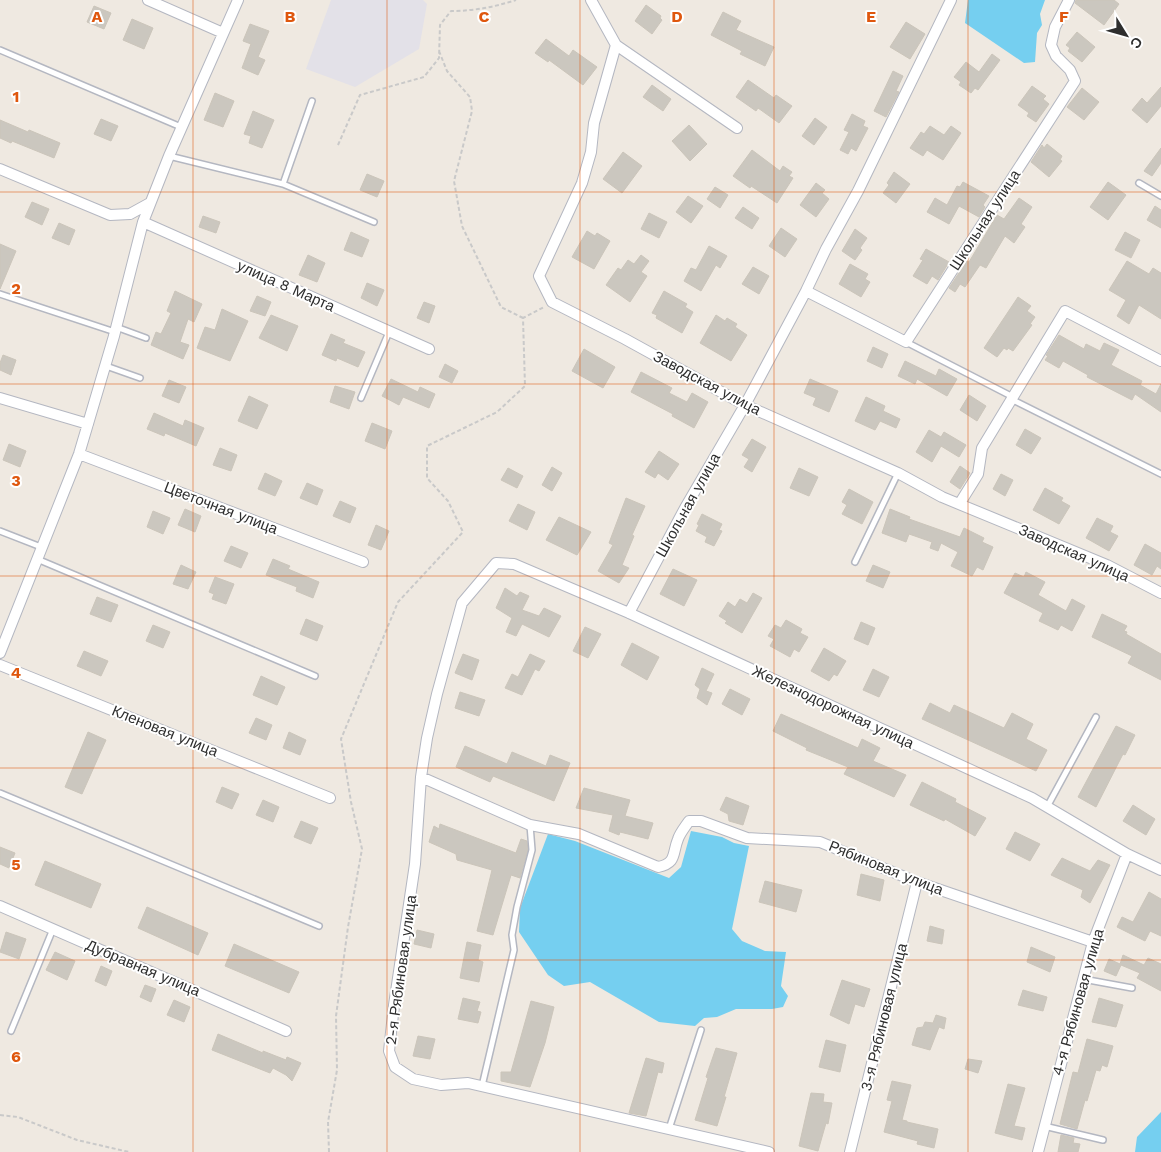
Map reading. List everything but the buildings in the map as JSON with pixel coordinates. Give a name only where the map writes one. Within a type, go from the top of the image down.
[{"type":"street","points":[[148,0],[222,34]]},
{"type":"street","points":[[0,653],[3,634],[37,559],[79,454],[115,330],[143,222],[169,156],[238,0]]},
{"type":"street","points":[[591,0],[616,45],[737,128]]},
{"type":"street","name":"Школьная улица","points":[[629,613],[685,508],[745,405],[806,291],[826,249],[858,191],[951,0]]},
{"type":"street","name":"Школьная улица","points":[[906,342],[1075,81],[1070,70],[1056,56],[1051,45],[1055,27],[1069,0]]},
{"type":"street","points":[[552,302],[539,276],[582,183],[591,152],[594,123],[616,45]]},
{"type":"street","points":[[0,168],[110,215],[130,214],[150,203]]},
{"type":"street","name":"улица 8 Марта","points":[[143,222],[429,349]]},
{"type":"street","points":[[806,291],[906,342]]},
{"type":"street","name":"Заводская улица","points":[[552,302],[625,338],[745,405],[898,473],[942,497],[1107,565],[1161,593]]},
{"type":"street","points":[[960,503],[978,474],[982,448],[1065,311],[1161,361]]},
{"type":"street","points":[[0,398],[88,424]]},
{"type":"street","name":"Цветочная улица","points":[[79,454],[363,562]]},
{"type":"street","name":"Железнодорожная улица","points":[[496,563],[514,564],[629,613],[1032,798],[1126,854],[1161,870]]},
{"type":"street","name":"2-я Рябиновая улица","points":[[496,563],[462,603],[427,738],[421,777],[416,864],[394,1005],[389,1051],[395,1067],[413,1078],[442,1086],[468,1082],[769,1152]]},
{"type":"street","name":"Кленовая улица","points":[[0,665],[330,798]]},
{"type":"street","name":"Рябиновая улица","points":[[421,777],[530,825],[579,834],[658,867],[666,866],[673,858],[678,838],[689,821],[701,821],[747,838],[820,842],[917,882],[1093,942]]},
{"type":"street","name":"4-я Рябиновая улица","points":[[1038,1152],[1093,942],[1126,854]]},
{"type":"street","name":"3-я Рябиновая улица","points":[[850,1152],[917,882]]},
{"type":"street","name":"Дубравная улица","points":[[0,906],[286,1030]]},
{"type":"lane","points":[[0,50],[182,127]]},
{"type":"lane","points":[[283,184],[312,101]]},
{"type":"lane","points":[[169,156],[283,184],[374,222]]},
{"type":"lane","points":[[1139,183],[1161,196]]},
{"type":"lane","points":[[0,294],[146,338]]},
{"type":"lane","points":[[361,398],[389,332]]},
{"type":"lane","points":[[906,342],[1161,474]]},
{"type":"lane","points":[[105,366],[140,378]]},
{"type":"lane","points":[[855,562],[898,473]]},
{"type":"lane","points":[[0,531],[41,547]]},
{"type":"lane","points":[[37,559],[315,676]]},
{"type":"lane","points":[[1047,807],[1096,718]]},
{"type":"lane","points":[[0,793],[320,926]]},
{"type":"lane","points":[[482,1086],[514,950],[512,936],[517,907],[532,850],[530,825]]},
{"type":"lane","points":[[11,1031],[53,929]]},
{"type":"lane","points":[[1083,979],[1132,988]]},
{"type":"lane","points":[[668,1130],[701,1030]]},
{"type":"lane","points":[[1044,1126],[1103,1140]]},
{"type":"path","points":[[338,145],[360,95],[424,77],[439,58],[440,25],[451,11],[473,11],[516,0]]},
{"type":"path","points":[[439,51],[447,71],[470,97],[472,111],[454,181],[462,226],[501,307],[523,318]]},
{"type":"path","points":[[523,318],[552,302]]},
{"type":"path","points":[[329,1152],[328,1122],[337,1070],[336,1016],[348,927],[362,849],[351,802],[341,739],[398,602],[462,532],[448,501],[426,478],[427,446],[497,412],[525,386],[523,318]]},
{"type":"path","points":[[0,1114],[18,1117],[77,1140],[129,1152]]},
{"type":"shaded area","points":[[331,0],[423,0],[427,4],[419,49],[355,87],[306,69]]},
{"type":"water","points":[[968,0],[1045,0],[1040,14],[1042,25],[1037,33],[1035,62],[1024,63],[965,23]]},
{"type":"water","points":[[691,831],[722,837],[734,843],[749,846],[732,929],[742,941],[765,951],[786,952],[781,986],[788,996],[783,1007],[772,1009],[736,1009],[717,1017],[704,1018],[695,1026],[659,1022],[590,982],[564,986],[548,975],[519,932],[520,908],[548,834],[575,841],[669,878],[681,867]]},
{"type":"water","points":[[1161,1112],[1161,1152],[1135,1152],[1137,1137]]}]
